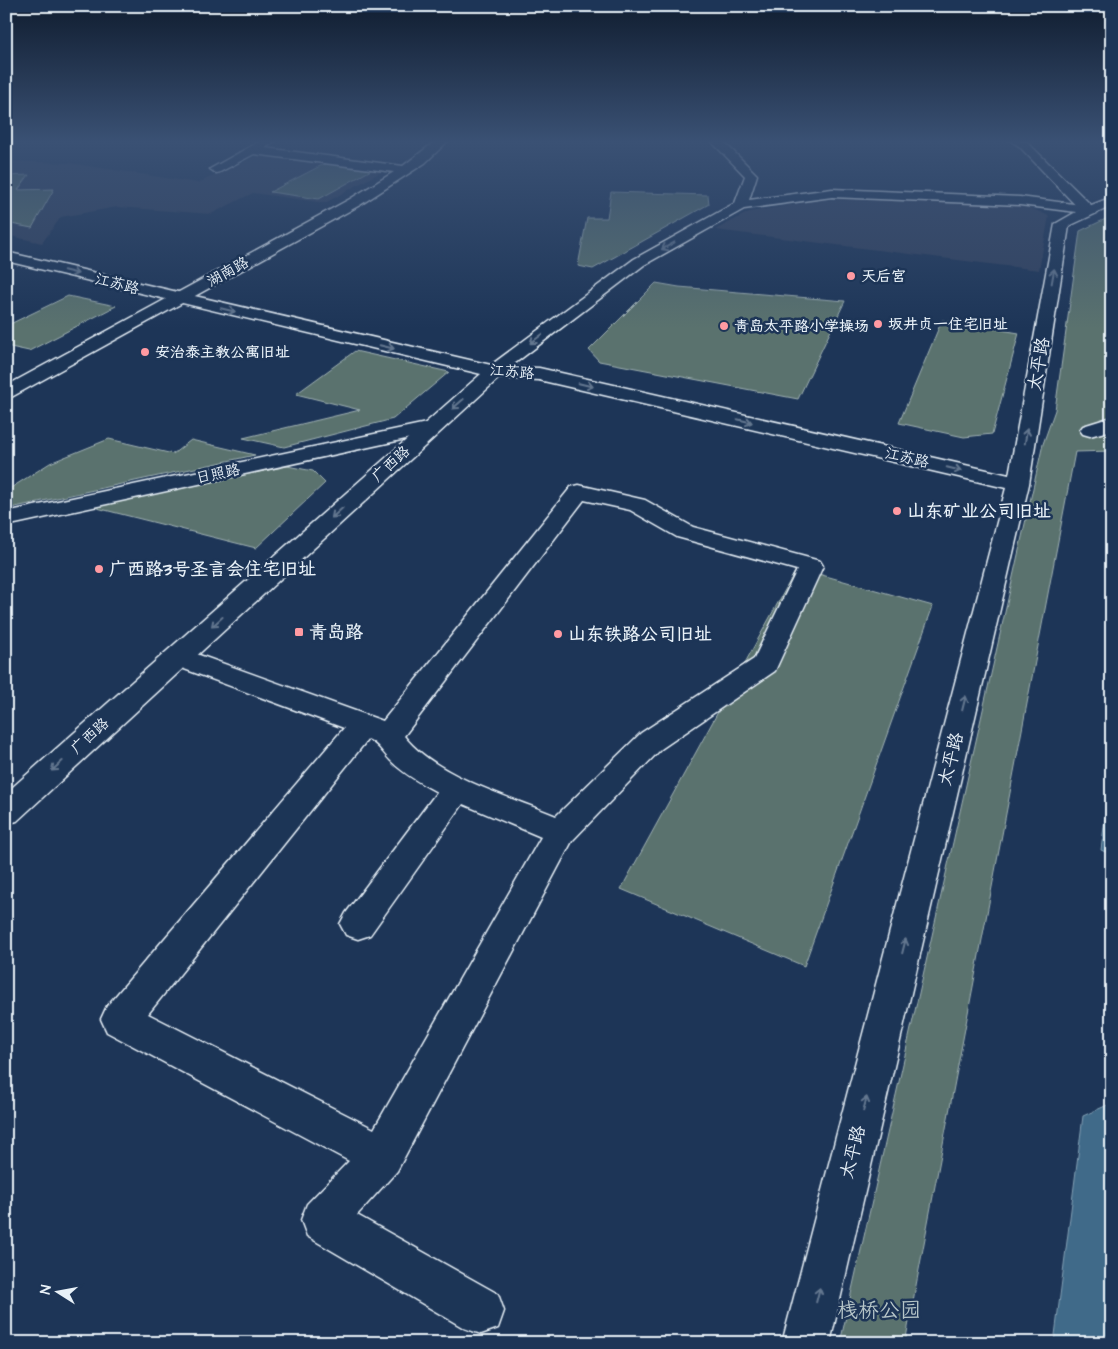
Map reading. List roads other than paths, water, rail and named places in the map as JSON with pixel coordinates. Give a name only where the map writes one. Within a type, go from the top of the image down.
[{"type":"main road","name":"湖南路","points":[[6,394],[353,203]]},
{"type":"main road","points":[[741,205],[757,203]]},
{"type":"main road","points":[[1028,203],[1088,210]]},
{"type":"main road","points":[[1081,203],[1088,210]]},
{"type":"main road","name":"太平路","points":[[806,1343],[1018,484],[1062,224],[1088,210],[1107,203]]},
{"type":"main road","name":"广西路","points":[[6,812],[431,428],[500,360],[639,262],[741,205]]},
{"type":"main road","name":"江苏路","points":[[6,244],[196,289],[416,336]]},
{"type":"main road","name":"江苏路","points":[[6,256],[179,299],[500,360],[539,374],[1018,484]]},
{"type":"main road","points":[[1090,430],[1112,423]]},
{"type":"main road","name":"日照路","points":[[6,519],[431,428]]},
{"type":"main road","points":[[382,1156],[120,1018],[376,730],[579,492],[637,505],[685,532],[811,566],[765,665],[651,741],[561,832],[382,1156],[323,1220],[481,1311]]},
{"type":"main road","points":[[178,657],[376,730],[419,768],[457,788],[561,832]]},
{"type":"main road","points":[[358,924],[457,788]]},
{"type":"place","name":"天后宫","points":[[851,276]]},
{"type":"place","name":"坂井贞一住宅旧址","points":[[878,324]]},
{"type":"place","name":"青岛太平路小学操场","points":[[724,326]]},
{"type":"place","name":"安治泰主教公寓旧址","points":[[145,352]]},
{"type":"place","name":"山东矿业公司旧址","points":[[897,511]]},
{"type":"place","name":"广西路3号圣言会住宅旧址","points":[[99,569]]},
{"type":"place","name":"青岛路","points":[[299,632]]},
{"type":"place","name":"山东铁路公司旧址","points":[[558,634]]},
{"type":"park label","name":"栈桥公园","points":[[879,1310]]}]
